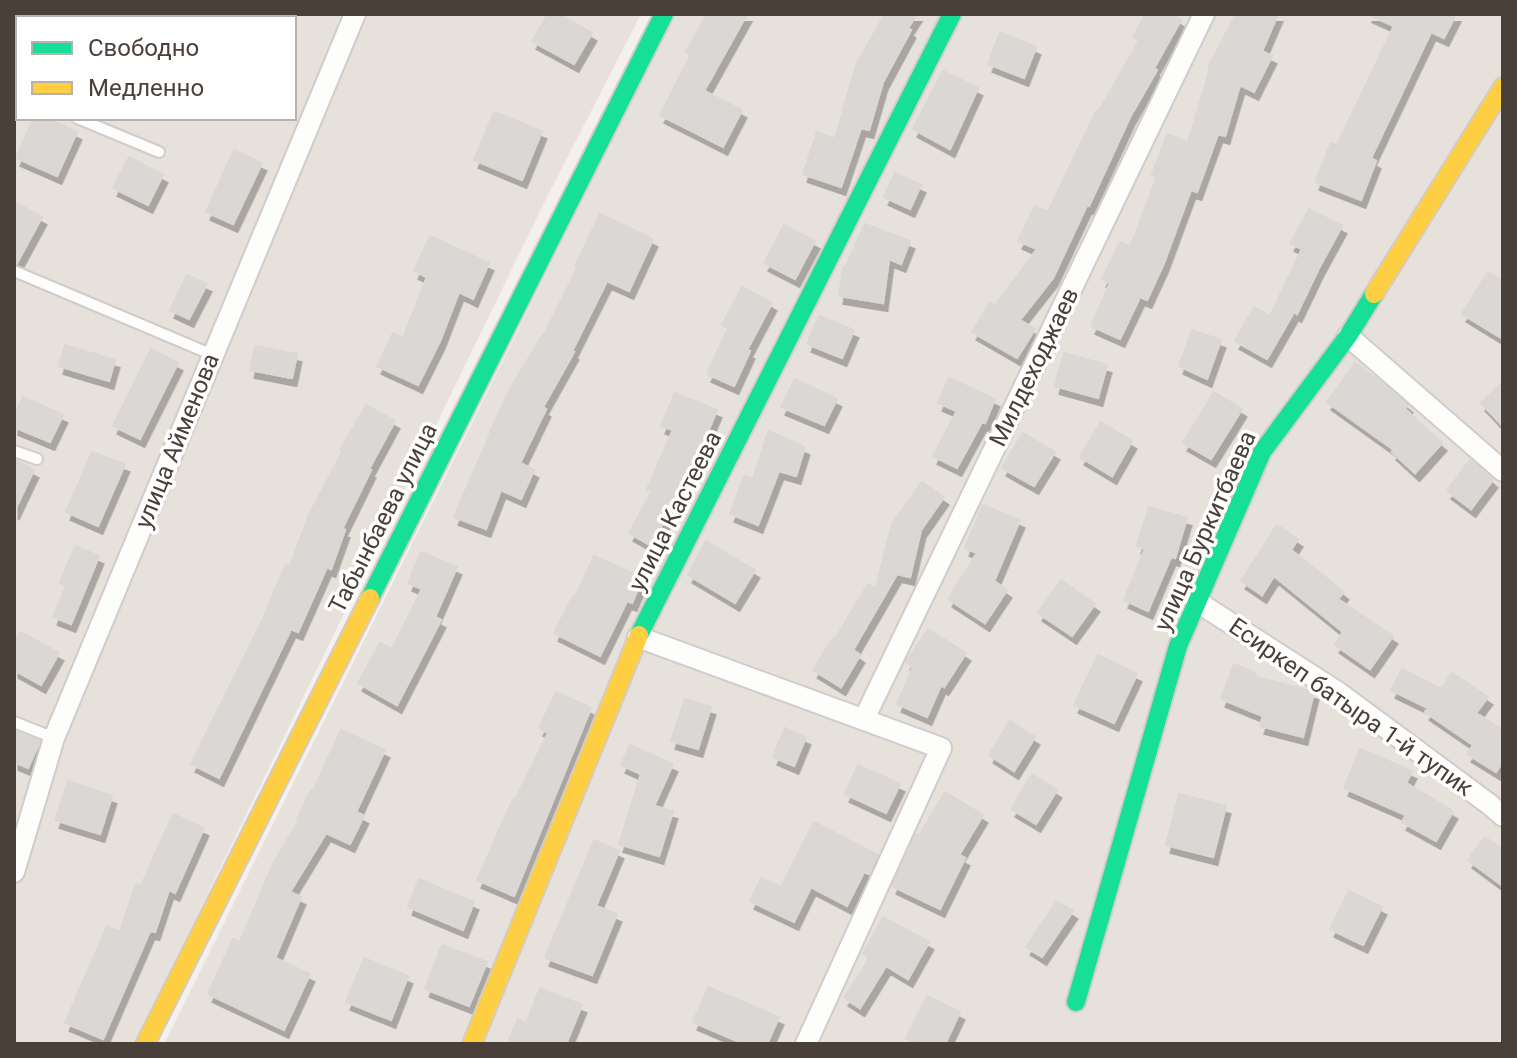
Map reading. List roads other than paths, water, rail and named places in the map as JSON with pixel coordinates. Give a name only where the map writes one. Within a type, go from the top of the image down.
[{"type":"street","name":"улица Айменова","points":[[14,872],[54,738],[355,14]]},
{"type":"street","name":"Табынбаева улица","points":[[145,1044],[664,14]]},
{"type":"street","name":"улица Кастеева","points":[[472,1044],[638,637],[952,14]]},
{"type":"street","name":"Милдеходжаев","points":[[864,719],[1204,14]]},
{"type":"street","name":"улица Буркитбаева","points":[[1076,1002],[1178,646],[1262,452],[1348,336],[1502,90]]},
{"type":"street","points":[[1348,336],[1503,471]]},
{"type":"street","name":"Есиркеп батыра 1-й тупик","points":[[1196,601],[1339,693],[1503,816]]},
{"type":"street","points":[[638,637],[941,748],[806,1044]]},
{"type":"lane","points":[[82,120],[159,152]]},
{"type":"lane","points":[[14,271],[213,355]]},
{"type":"lane","points":[[14,451],[37,459]]},
{"type":"lane","points":[[14,722],[54,738]]}]
